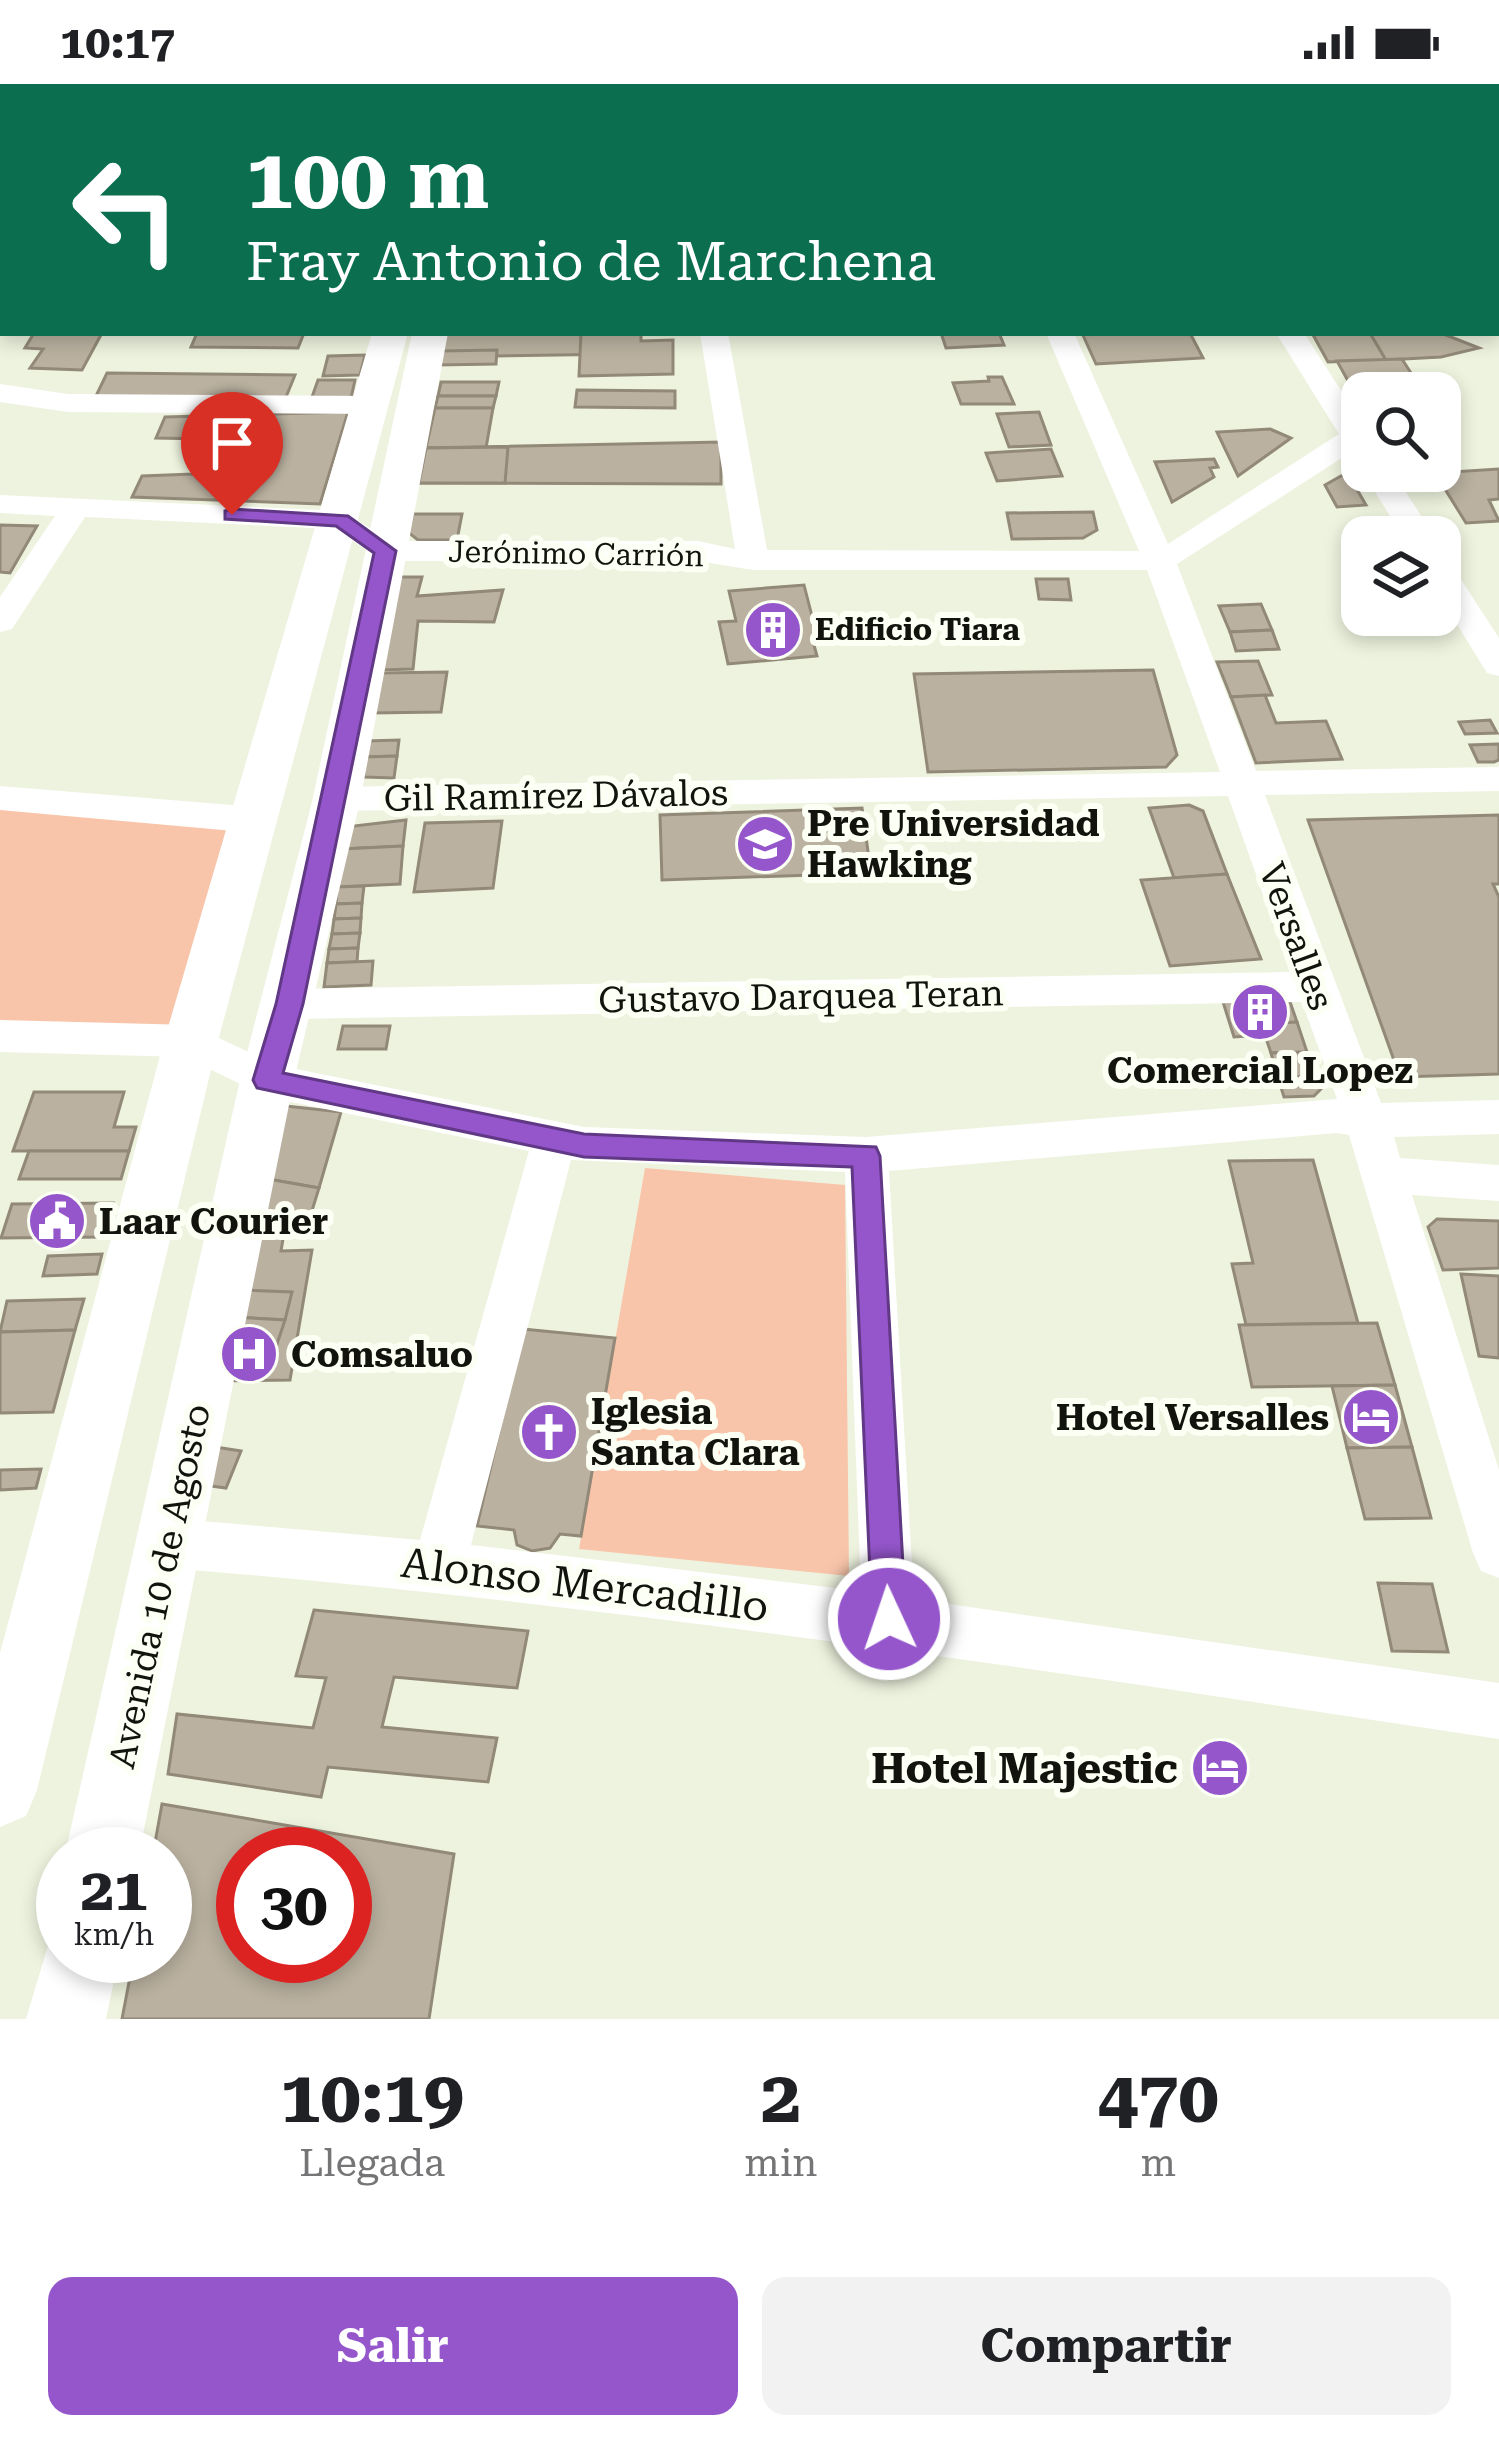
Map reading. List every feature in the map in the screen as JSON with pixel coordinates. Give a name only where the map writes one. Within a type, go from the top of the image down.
[{"type":"main road","points":[[0,1790],[191,1040],[389,336]]},
{"type":"main road","name":"Avenida 10 de Agosto","points":[[107,1827],[267,1080],[289,1004],[334,799],[429,336]]},
{"type":"main road","points":[[67,2019],[74,1983]]},
{"type":"street","points":[[714,336],[742,559]]},
{"type":"street","name":"Versalles","points":[[1061,336],[1159,560],[1366,1120],[1499,1553]]},
{"type":"street","points":[[1292,336],[1341,413]]},
{"type":"street","points":[[0,393],[68,403],[372,405]]},
{"type":"street","points":[[1159,560],[1341,452]]},
{"type":"street","points":[[0,504],[341,520],[383,561]]},
{"type":"street","points":[[0,622],[76,507]]},
{"type":"street","name":"Jerónimo Carrión","points":[[383,561],[694,571],[742,559],[1159,560]]},
{"type":"street","points":[[1461,604],[1499,665]]},
{"type":"street","name":"Gil Ramírez Dávalos","points":[[334,799],[1499,779]]},
{"type":"street","points":[[0,798],[256,820]]},
{"type":"street","name":"Gustavo Darquea Teran","points":[[289,1004],[1313,987]]},
{"type":"street","points":[[0,1036],[191,1040],[267,1080],[584,1145],[866,1156],[1337,1116],[1366,1120],[1499,1117]]},
{"type":"street","points":[[439,1566],[554,1139]]},
{"type":"street","points":[[866,1156],[889,1619]]},
{"type":"street","points":[[1383,1175],[1499,1184]]},
{"type":"street","name":"Alonso Mercadillo","points":[[168,1543],[439,1566],[889,1619],[1499,1711]]},
{"type":"shaded area","points":[[0,798],[240,825],[170,1027],[0,1022]]},
{"type":"shaded area","points":[[645,1168],[845,1185],[849,1576],[579,1549]]},
{"type":"building","points":[[32,336],[100,336],[82,370],[30,368],[43,349],[25,348]]},
{"type":"building","points":[[196,336],[303,336],[298,348],[191,347]]},
{"type":"building","points":[[442,336],[483,336],[481,350],[439,351]]},
{"type":"building","points":[[442,336],[621,336],[623,354],[438,357]]},
{"type":"building","points":[[581,336],[673,340],[673,374],[579,376]]},
{"type":"building","points":[[942,336],[1000,336],[1004,345],[946,348]]},
{"type":"building","points":[[1083,336],[1192,336],[1203,358],[1096,364]]},
{"type":"building","points":[[1314,336],[1372,336],[1386,360],[1328,362]]},
{"type":"building","points":[[1372,336],[1449,336],[1479,348],[1441,357],[1386,360]]},
{"type":"building","points":[[497,350],[496,364],[437,365],[439,351]]},
{"type":"building","points":[[365,355],[360,375],[323,376],[328,356]]},
{"type":"building","points":[[1402,359],[1410,372],[1343,372],[1337,361]]},
{"type":"building","points":[[107,373],[295,375],[286,397],[95,398]]},
{"type":"building","points":[[988,377],[1002,377],[1014,404],[961,404],[953,383],[989,381]]},
{"type":"building","points":[[318,380],[355,380],[351,398],[312,397]]},
{"type":"building","points":[[441,382],[499,382],[496,396],[438,396]]},
{"type":"building","points":[[577,390],[675,391],[675,408],[575,407]]},
{"type":"building","points":[[438,396],[496,396],[493,408],[435,408]]},
{"type":"building","points":[[435,408],[493,408],[486,448],[426,448]]},
{"type":"building","points":[[348,412],[320,504],[132,497],[142,476],[193,474],[205,439],[156,438],[165,417]]},
{"type":"building","points":[[1039,412],[1051,445],[1009,447],[997,414]]},
{"type":"building","points":[[1270,429],[1291,438],[1238,476],[1217,432]]},
{"type":"building","points":[[721,442],[721,484],[419,483],[426,448]]},
{"type":"building","points":[[508,447],[505,483],[419,483],[426,448]]},
{"type":"building","points":[[1051,449],[1062,476],[997,481],[986,453]]},
{"type":"building","points":[[1214,459],[1218,467],[1210,468],[1214,477],[1172,502],[1155,462]]},
{"type":"building","points":[[1499,469],[1499,499],[1489,500],[1499,521],[1466,523],[1447,492],[1461,492],[1461,471]]},
{"type":"building","points":[[1341,476],[1341,492],[1358,492],[1366,505],[1337,507],[1325,485]]},
{"type":"building","points":[[1093,512],[1097,530],[1083,538],[1012,539],[1007,513]]},
{"type":"building","points":[[413,514],[462,514],[457,540],[418,540],[409,533]]},
{"type":"building","points":[[0,525],[37,526],[10,573],[0,572]]},
{"type":"building","points":[[396,577],[422,577],[417,596],[503,590],[494,622],[418,621],[413,669],[379,670]]},
{"type":"building","points":[[1036,579],[1068,579],[1071,600],[1039,599]]},
{"type":"building","name":"Edificio Tiara","points":[[804,585],[813,620],[823,619],[828,637],[812,638],[817,656],[728,664],[719,622],[736,621],[729,591]]},
{"type":"building","points":[[1261,604],[1272,630],[1230,632],[1219,606]]},
{"type":"building","points":[[1272,630],[1279,649],[1236,651],[1230,632]]},
{"type":"building","points":[[1258,661],[1272,695],[1231,697],[1217,662]]},
{"type":"building","points":[[1153,670],[1177,755],[1166,767],[928,772],[914,674]]},
{"type":"building","points":[[447,672],[441,712],[371,713],[379,673]]},
{"type":"building","points":[[1265,695],[1276,723],[1326,721],[1342,759],[1256,763],[1231,697]]},
{"type":"building","points":[[1490,720],[1497,733],[1465,734],[1459,722]]},
{"type":"building","points":[[399,740],[397,756],[363,757],[366,741]]},
{"type":"building","points":[[1499,744],[1499,760],[1494,762],[1478,762],[1470,745]]},
{"type":"building","points":[[397,756],[394,778],[364,777],[363,757]]},
{"type":"building","points":[[1189,805],[1203,811],[1227,874],[1174,878],[1149,808]]},
{"type":"building","points":[[862,808],[871,873],[662,880],[660,815]]},
{"type":"building","points":[[1499,815],[1499,884],[1493,884],[1499,897],[1499,1074],[1400,1077],[1308,820]]},
{"type":"building","points":[[406,820],[403,846],[342,849],[345,827]]},
{"type":"building","points":[[502,821],[493,888],[414,892],[425,823]]},
{"type":"building","points":[[403,846],[400,884],[337,887],[342,849]]},
{"type":"building","points":[[1227,874],[1261,959],[1170,966],[1141,880]]},
{"type":"building","points":[[364,886],[362,903],[336,904],[337,887]]},
{"type":"building","points":[[362,903],[361,918],[334,919],[336,904]]},
{"type":"building","points":[[361,918],[360,933],[332,934],[334,919]]},
{"type":"building","points":[[360,933],[358,948],[329,949],[332,934]]},
{"type":"building","points":[[358,948],[357,962],[327,963],[329,949]]},
{"type":"building","points":[[373,961],[371,985],[324,987],[327,963]]},
{"type":"building","name":"Comercial Lopez","points":[[1289,999],[1297,1022],[1261,1024],[1265,1035],[1234,1037],[1223,1002]]},
{"type":"building","points":[[1297,1022],[1307,1052],[1271,1053],[1261,1024]]},
{"type":"building","points":[[343,1026],[390,1026],[386,1049],[338,1049]]},
{"type":"building","points":[[1307,1052],[1316,1076],[1278,1078],[1271,1053]]},
{"type":"building","points":[[1316,1076],[1321,1089],[1314,1096],[1284,1097],[1278,1078]]},
{"type":"building","points":[[34,1092],[124,1092],[114,1127],[136,1127],[129,1151],[13,1151]]},
{"type":"building","points":[[286,1106],[341,1112],[319,1188],[268,1179]]},
{"type":"building","points":[[29,1151],[129,1151],[121,1179],[19,1179]]},
{"type":"building","points":[[1313,1160],[1358,1323],[1246,1325],[1232,1264],[1253,1263],[1229,1161]]},
{"type":"building","points":[[268,1179],[319,1188],[311,1214],[261,1210]]},
{"type":"building","name":"Laar Courier","points":[[113,1203],[104,1237],[1,1238],[12,1204]]},
{"type":"building","points":[[1437,1219],[1499,1221],[1499,1268],[1443,1270],[1428,1227]]},
{"type":"building","points":[[285,1227],[281,1251],[312,1250],[290,1380],[216,1381],[247,1228]]},
{"type":"building","points":[[102,1254],[97,1274],[43,1276],[48,1256]]},
{"type":"building","points":[[1461,1274],[1499,1276],[1499,1358],[1479,1356]]},
{"type":"building","points":[[242,1290],[292,1292],[285,1320],[234,1317]]},
{"type":"building","points":[[84,1299],[75,1330],[0,1332],[7,1301]]},
{"type":"building","points":[[234,1317],[285,1320],[277,1344],[227,1341]]},
{"type":"building","points":[[1377,1323],[1395,1385],[1252,1387],[1239,1325]]},
{"type":"building","name":"Iglesia Santa Clara","points":[[523,1329],[615,1338],[581,1536],[560,1534],[550,1548],[532,1551],[517,1545],[514,1530],[477,1526]]},
{"type":"building","points":[[75,1330],[53,1412],[0,1413],[0,1332]]},
{"type":"building","name":"Comsaluo","points":[[227,1341],[277,1344],[271,1367],[221,1363]]},
{"type":"building","name":"Hotel Versalles","points":[[1395,1385],[1412,1447],[1347,1448],[1332,1386]]},
{"type":"building","points":[[209,1446],[241,1451],[226,1488],[203,1485]]},
{"type":"building","points":[[1412,1447],[1431,1518],[1365,1519],[1347,1448]]},
{"type":"building","points":[[41,1469],[36,1488],[0,1490],[0,1470]]},
{"type":"building","points":[[1378,1583],[1432,1584],[1448,1652],[1392,1651]]},
{"type":"building","points":[[314,1610],[528,1631],[517,1688],[394,1677],[382,1727],[497,1738],[488,1782],[328,1767],[321,1797],[168,1774],[177,1714],[313,1728],[326,1678],[296,1676]]},
{"type":"building","points":[[162,1804],[296,1827],[216,1827],[216,1983],[372,1983],[372,1840],[454,1854],[429,2019],[122,2019],[129,1983],[192,1983],[192,1827],[158,1827]]},
{"type":"place","name":"Edificio Tiara","points":[[773,630]]},
{"type":"place","name":"Pre Universidad Hawking","points":[[765,844]]},
{"type":"place","name":"Comercial Lopez","points":[[1260,1012]]},
{"type":"place","name":"Laar Courier","points":[[57,1221]]},
{"type":"place","name":"Comsaluo","points":[[249,1354]]},
{"type":"place","name":"Hotel Versalles","points":[[1371,1417]]},
{"type":"place","name":"Iglesia Santa Clara","points":[[549,1432]]},
{"type":"place","name":"Hotel Majestic","points":[[1220,1768]]},
{"type":"route","points":[[232,515],[341,520],[385,551],[289,1004],[267,1080],[584,1145],[866,1156],[889,1619]]}]
